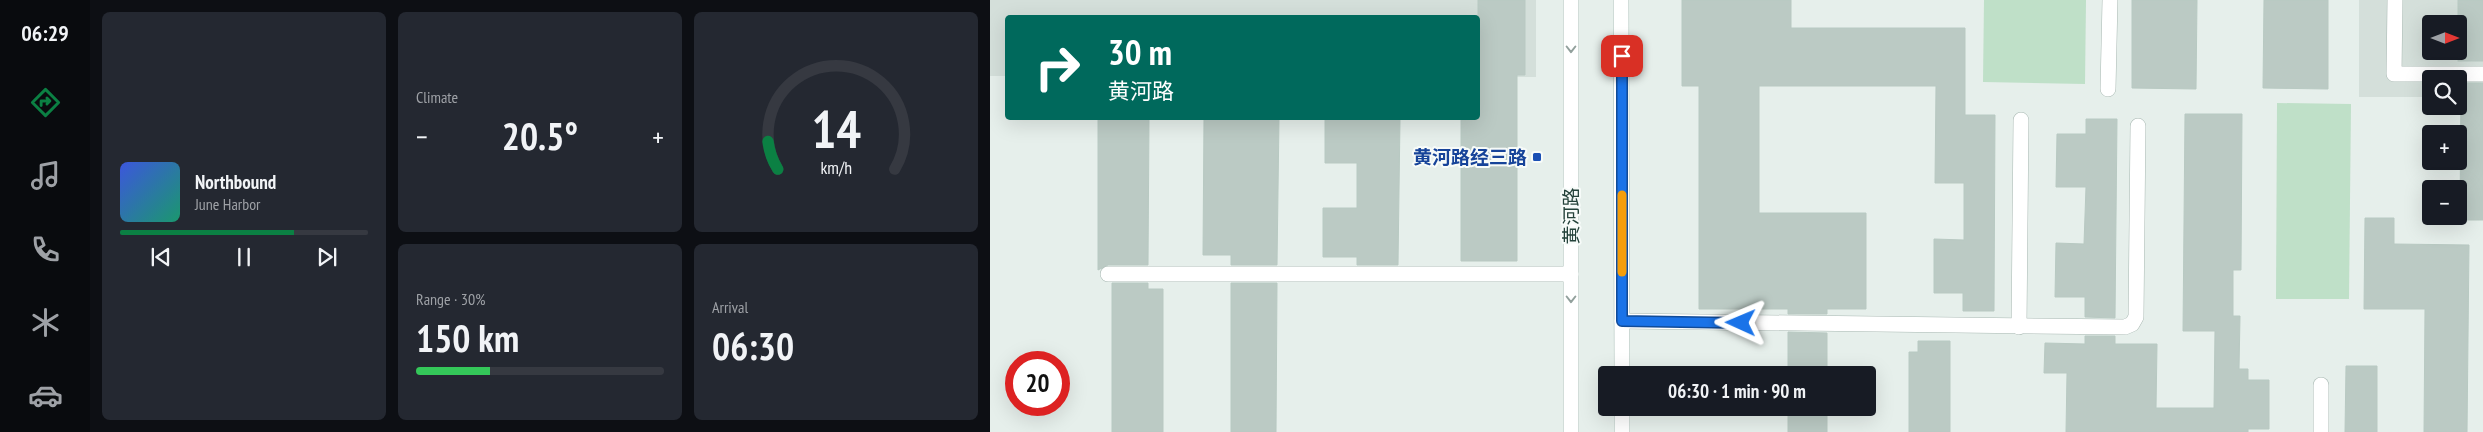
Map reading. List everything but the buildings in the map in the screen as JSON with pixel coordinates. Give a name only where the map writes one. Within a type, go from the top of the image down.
[{"type":"main road","name":"黄河路","points":[[1571,0],[1571,432]]},
{"type":"main road","points":[[1621,0],[1622,366]]},
{"type":"main road","points":[[2108,89],[2110,0]]},
{"type":"main road","points":[[2395,0],[2394,74],[2483,74]]},
{"type":"main road","points":[[2019,327],[2021,120]]},
{"type":"main road","points":[[1622,321],[2125,327],[2132,324],[2136,317],[2138,126]]},
{"type":"main road","points":[[1108,274],[1571,274]]},
{"type":"main road","points":[[2321,385],[2321,432]]},
{"type":"main road","points":[[1622,416],[1622,432]]},
{"type":"shaded area","points":[[990,0],[1536,0],[1536,77],[1480,77],[1480,15],[1005,15],[1005,76],[990,76]]},
{"type":"shaded area","points":[[2359,0],[2483,0],[2483,97],[2467,97],[2467,70],[2422,70],[2422,97],[2359,97]]},
{"type":"green space","points":[[1984,0],[2086,0],[2085,84],[1983,82]]},
{"type":"green space","points":[[2277,103],[2351,104],[2349,299],[2276,299]]},
{"type":"slow traffic","points":[[1622,195],[1622,272]]},
{"type":"place","name":"黄河路经三路","points":[[1537,157]]},
{"type":"route","points":[[1622,56],[1622,321],[1741,323]]}]
